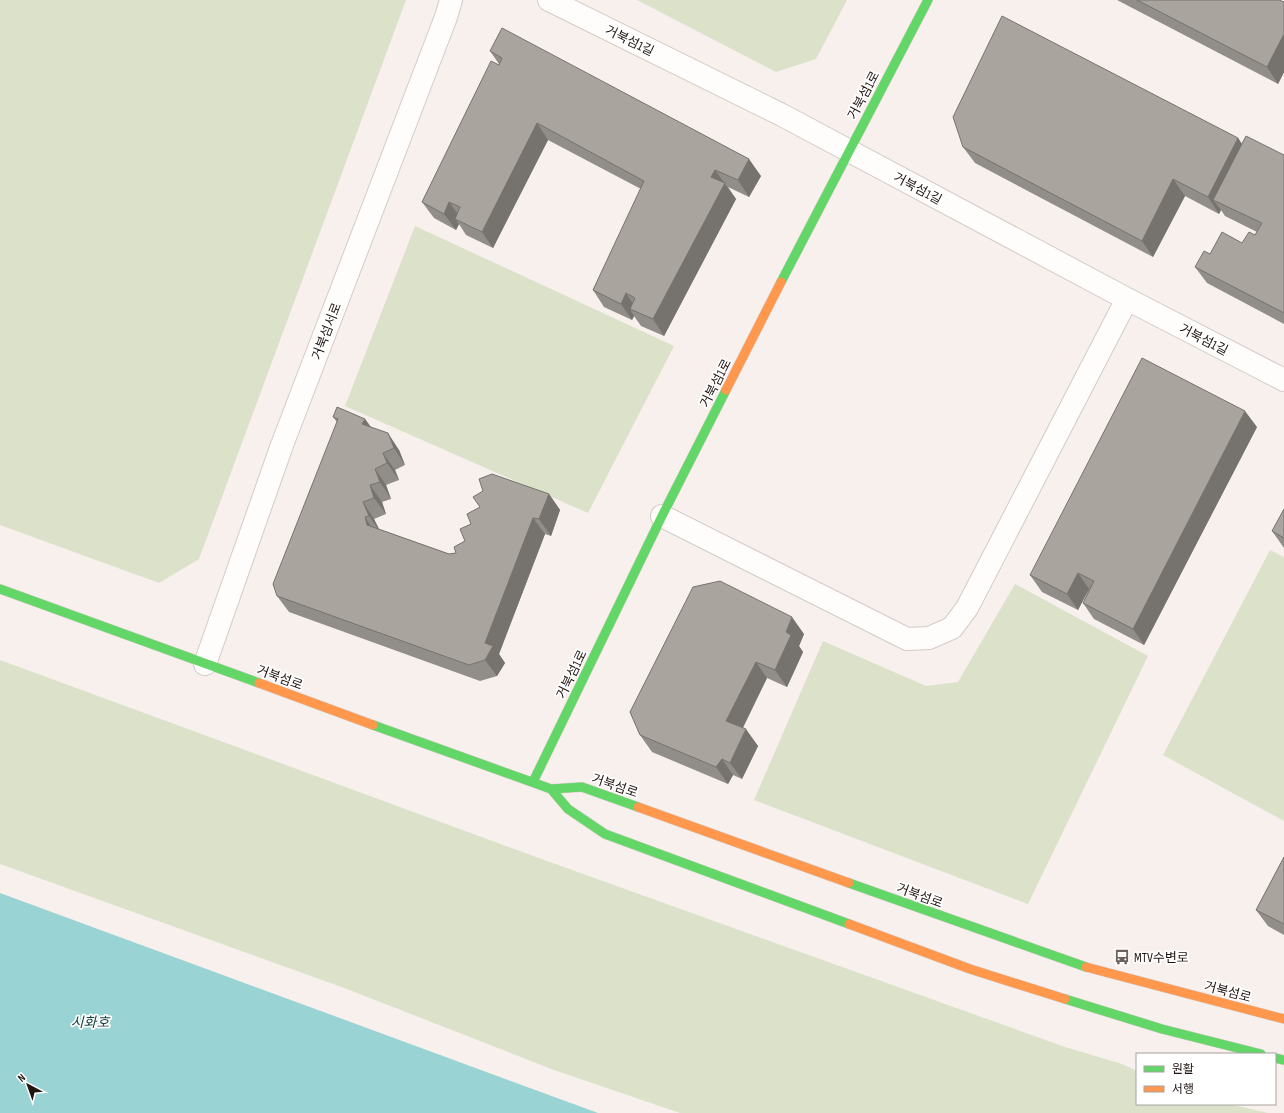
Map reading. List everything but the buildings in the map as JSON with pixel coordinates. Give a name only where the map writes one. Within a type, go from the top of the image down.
[{"type":"street","name":"거북섬서로","points":[[205,664],[282,445],[451,0]]},
{"type":"street","name":"거북섬1길","points":[[550,0],[782,115],[1127,299],[1284,380]]},
{"type":"street","name":"거북섬1로","points":[[533,782],[662,516],[848,151],[928,0]]},
{"type":"street","points":[[662,516],[907,639],[929,638],[952,628],[966,608],[1127,299]]},
{"type":"street","name":"거북섬로","points":[[0,589],[551,789],[582,787],[972,928],[1092,969],[1284,1019]]},
{"type":"street","name":"거북섬로","points":[[551,789],[557,798],[571,812],[605,834],[970,969],[1162,1029],[1257,1053]]},
{"type":"green space","points":[[0,0],[406,0],[199,559],[159,583],[0,525]]},
{"type":"green space","points":[[637,0],[847,0],[816,59],[776,72]]},
{"type":"green space","points":[[415,226],[674,346],[588,513],[345,406]]},
{"type":"green space","points":[[1270,550],[1284,557],[1284,821],[1163,755]]},
{"type":"green space","points":[[1015,584],[1148,656],[1028,904],[754,800],[823,641],[926,686],[958,682]]},
{"type":"green space","points":[[0,660],[536,857],[1065,1047],[1122,1064],[1136,1071],[1136,1105],[1233,1105],[1268,1113],[680,1113],[554,1070],[347,989],[0,864]]},
{"type":"water","name":"시화호","points":[[0,893],[598,1113],[0,1113]]},
{"type":"traffic: fast","points":[[781,282],[928,0]]},
{"type":"traffic: fast","points":[[533,782],[662,516],[726,390]]},
{"type":"traffic: fast","points":[[0,589],[259,683]]},
{"type":"traffic: fast","points":[[373,725],[551,789],[582,787],[638,807]]},
{"type":"traffic: fast","points":[[551,789],[568,809],[605,834],[849,924]]},
{"type":"traffic: fast","points":[[849,883],[1086,967]]},
{"type":"traffic: fast","points":[[1065,999],[1162,1029],[1257,1053]]},
{"type":"traffic: fast","points":[[1276,1058],[1284,1060]]},
{"type":"traffic: slow","points":[[726,390],[781,282]]},
{"type":"traffic: slow","points":[[259,683],[373,725]]},
{"type":"traffic: slow","points":[[638,807],[849,883]]},
{"type":"traffic: slow","points":[[849,924],[970,969],[1065,999]]},
{"type":"traffic: slow","points":[[1086,967],[1284,1019]]},
{"type":"place","name":"MTV수변로","points":[[1122,957]]}]
